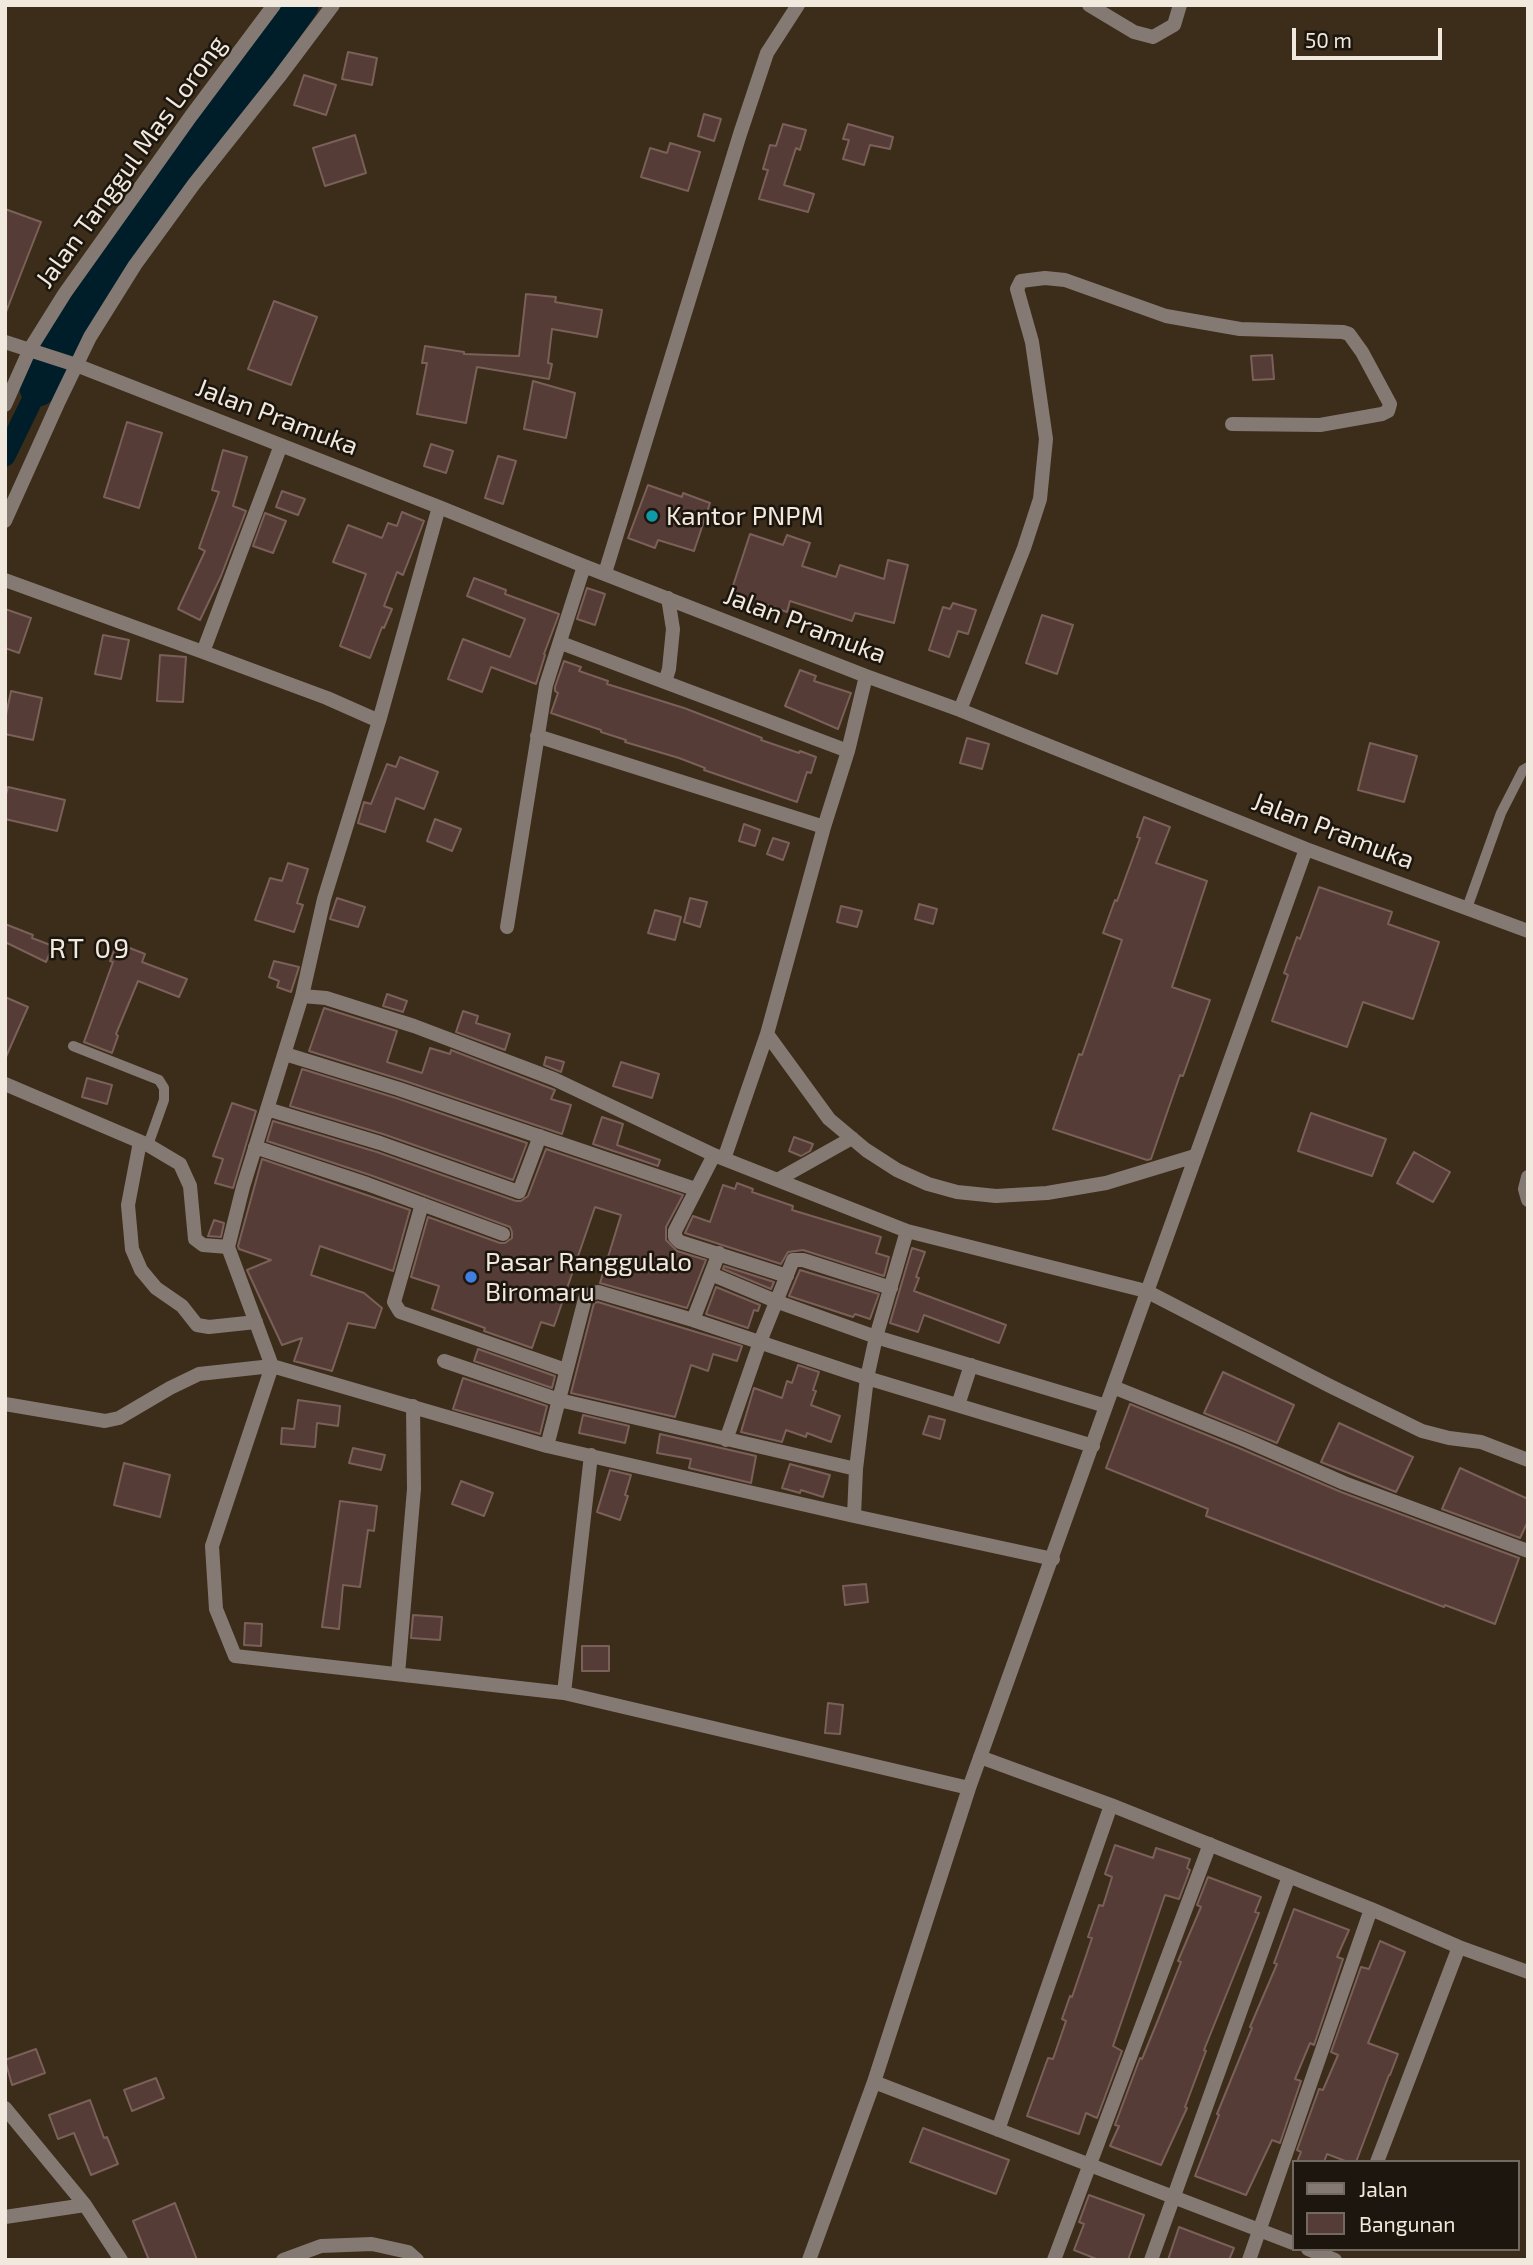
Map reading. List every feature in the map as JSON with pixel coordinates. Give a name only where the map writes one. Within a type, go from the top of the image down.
[{"type":"street","name":"Jalan Tanggul Mas Lorong","points":[[5,405],[88,259],[274,5]]},
{"type":"street","points":[[5,521],[70,363],[90,337],[135,265],[194,184],[333,5]]},
{"type":"street","points":[[605,573],[767,53],[798,5]]},
{"type":"street","points":[[1089,5],[1133,33],[1153,37],[1174,25],[1180,5]]},
{"type":"street","points":[[960,710],[1024,548],[1040,499],[1046,439],[1032,342],[1017,289],[1021,281],[1065,279],[1166,316],[1240,329],[1343,332],[1349,334],[1362,352],[1390,404],[1388,411],[1382,414],[1320,425],[1232,424]]},
{"type":"street","points":[[5,342],[34,350]]},
{"type":"street","name":"Jalan Pramuka","points":[[34,350],[866,676],[960,710],[1306,849],[1528,931]]},
{"type":"street","points":[[203,652],[281,445]]},
{"type":"street","points":[[439,507],[379,721],[324,899],[302,996],[255,1147],[228,1247],[272,1366],[212,1546],[216,1609],[235,1656],[564,1693],[969,1788]]},
{"type":"street","points":[[507,926],[546,685],[584,566]]},
{"type":"street","points":[[5,580],[327,698],[379,721]]},
{"type":"street","points":[[665,682],[673,629],[668,598]]},
{"type":"street","points":[[561,643],[848,751]]},
{"type":"street","points":[[787,1276],[680,1242],[675,1237],[675,1231],[695,1189],[719,1157],[767,1034],[824,827],[848,751],[866,676]]},
{"type":"street","points":[[537,736],[824,827]]},
{"type":"street","points":[[808,2260],[874,2082],[969,1788],[1306,849]]},
{"type":"street","points":[[302,996],[326,998],[414,1026],[554,1079],[719,1157],[907,1231],[1146,1291],[1422,1431],[1480,1442],[1528,1460]]},
{"type":"street","points":[[767,1034],[829,1119],[897,1170],[928,1184],[957,1192],[996,1196],[1048,1193],[1106,1183],[1195,1156]]},
{"type":"street","points":[[285,1054],[399,1089],[695,1189]]},
{"type":"street","points":[[5,1084],[144,1143],[180,1164],[190,1186],[195,1239],[204,1245],[228,1247]]},
{"type":"street","points":[[267,1109],[380,1143],[519,1192],[540,1136]]},
{"type":"street","points":[[779,1179],[852,1138]]},
{"type":"street","points":[[144,1143],[128,1205],[132,1249],[141,1270],[156,1288],[182,1306],[197,1325],[209,1327],[256,1322]]},
{"type":"street","points":[[255,1147],[503,1234]]},
{"type":"street","points":[[1528,1177],[1525,1189],[1528,1200]]},
{"type":"street","points":[[422,1204],[394,1302],[400,1312],[566,1370]]},
{"type":"street","points":[[854,1516],[856,1469],[867,1378],[907,1231]]},
{"type":"street","points":[[693,1320],[719,1253]]},
{"type":"street","points":[[726,1440],[760,1342],[792,1262],[799,1259],[891,1288]]},
{"type":"street","points":[[711,1274],[778,1302],[876,1337],[1106,1406]]},
{"type":"street","points":[[548,1446],[585,1299],[590,1294],[604,1293],[867,1378],[1093,1446]]},
{"type":"street","points":[[444,1361],[559,1400],[856,1469]]},
{"type":"street","points":[[958,1405],[971,1365]]},
{"type":"street","points":[[5,1404],[105,1421],[119,1418],[199,1374],[272,1366],[548,1446],[1052,1559]]},
{"type":"street","points":[[1113,1387],[1243,1438],[1344,1483],[1528,1551]]},
{"type":"street","points":[[398,1674],[414,1489],[413,1406]]},
{"type":"street","points":[[564,1693],[591,1455]]},
{"type":"street","points":[[980,1757],[1111,1805],[1459,1947],[1528,1972]]},
{"type":"street","points":[[998,2130],[1111,1805]]},
{"type":"street","points":[[1054,2260],[1210,1844]]},
{"type":"street","points":[[1150,2260],[1289,1876]]},
{"type":"street","points":[[1249,2260],[1371,1909]]},
{"type":"street","points":[[1378,2160],[1459,1947]]},
{"type":"street","points":[[874,2082],[1292,2243]]},
{"type":"street","points":[[5,2108],[85,2205],[121,2260]]},
{"type":"street","points":[[5,2217],[85,2205]]},
{"type":"street","points":[[283,2260],[321,2246],[372,2244],[408,2252],[418,2260]]},
{"type":"street","points":[[1313,2251],[1337,2260]]},
{"type":"lane","points":[[1467,908],[1501,813],[1523,770],[1528,766]]},
{"type":"lane","points":[[73,1046],[159,1080],[164,1088],[164,1100],[144,1143]]},
{"type":"building","points":[[348,52],[377,58],[372,85],[342,79]]},
{"type":"building","points":[[304,75],[336,85],[326,115],[294,105]]},
{"type":"building","points":[[704,114],[721,119],[714,141],[698,136]]},
{"type":"building","points":[[783,124],[806,130],[800,150],[796,148],[784,185],[814,194],[808,212],[759,199],[768,170],[763,169],[770,145],[776,146]]},
{"type":"building","points":[[848,124],[893,137],[890,149],[870,145],[864,165],[843,159],[849,140],[843,139]]},
{"type":"building","points":[[355,135],[366,173],[325,186],[313,148]]},
{"type":"building","points":[[670,143],[700,152],[688,191],[641,177],[650,148],[667,153]]},
{"type":"building","points":[[5,209],[41,222],[6,312],[5,311]]},
{"type":"building","points":[[526,294],[556,297],[555,302],[602,310],[597,337],[552,329],[549,379],[477,367],[466,423],[417,414],[427,363],[422,363],[425,346],[464,354],[519,356]]},
{"type":"building","points":[[274,301],[317,317],[291,385],[248,369]]},
{"type":"building","points":[[1272,355],[1274,379],[1253,380],[1251,356]]},
{"type":"building","points":[[533,381],[575,393],[566,438],[524,429]]},
{"type":"building","points":[[127,422],[162,433],[139,508],[104,497]]},
{"type":"building","points":[[431,444],[453,451],[446,473],[424,466]]},
{"type":"building","points":[[223,450],[247,457],[233,506],[246,511],[221,576],[200,620],[178,609],[205,551],[199,548],[219,492],[212,490]]},
{"type":"building","points":[[498,456],[516,461],[503,504],[485,498]]},
{"type":"building","points":[[648,485],[710,503],[694,551],[658,540],[655,548],[628,538]]},
{"type":"building","points":[[282,491],[305,499],[298,515],[276,507]]},
{"type":"building","points":[[402,512],[424,521],[403,575],[397,572],[384,606],[392,609],[370,658],[340,646],[366,574],[333,562],[348,525],[382,538],[388,523],[397,526]]},
{"type":"building","points":[[265,513],[286,521],[273,553],[253,546]]},
{"type":"building","points":[[750,534],[783,545],[787,535],[810,543],[802,566],[836,577],[840,565],[884,579],[888,560],[908,565],[894,623],[855,613],[852,621],[790,601],[787,612],[761,603],[759,609],[729,598]]},
{"type":"building","points":[[474,578],[506,590],[505,594],[559,614],[536,684],[491,667],[482,692],[448,679],[463,639],[510,657],[525,619],[467,596]]},
{"type":"building","points":[[587,588],[605,594],[595,625],[577,619]]},
{"type":"building","points":[[953,603],[976,610],[968,634],[958,631],[949,657],[929,650],[943,607],[950,609]]},
{"type":"building","points":[[5,609],[31,618],[19,653],[5,648]]},
{"type":"building","points":[[1042,615],[1073,625],[1057,674],[1026,663]]},
{"type":"building","points":[[103,635],[129,640],[121,679],[95,674]]},
{"type":"building","points":[[160,655],[186,657],[183,702],[157,701]]},
{"type":"building","points":[[564,661],[581,667],[579,671],[608,681],[607,684],[684,708],[762,738],[761,740],[816,757],[811,773],[807,772],[797,802],[551,713],[558,693],[555,687]]},
{"type":"building","points":[[800,670],[816,676],[814,681],[851,693],[838,729],[785,706]]},
{"type":"building","points":[[11,691],[42,698],[33,740],[5,734]]},
{"type":"building","points":[[967,738],[989,744],[982,769],[960,763]]},
{"type":"building","points":[[1370,743],[1417,756],[1404,802],[1358,790]]},
{"type":"building","points":[[400,757],[438,772],[424,809],[396,798],[385,832],[358,823],[364,802],[371,804],[387,764],[396,767]]},
{"type":"building","points":[[8,787],[65,800],[57,831],[5,819]]},
{"type":"building","points":[[1144,817],[1170,827],[1156,863],[1207,881],[1172,987],[1210,1000],[1151,1159],[1147,1160],[1053,1129],[1122,940],[1103,933],[1140,838],[1137,837]]},
{"type":"building","points":[[435,819],[461,829],[452,851],[427,841]]},
{"type":"building","points":[[744,824],[760,830],[755,846],[739,841]]},
{"type":"building","points":[[773,838],[789,843],[783,860],[767,854]]},
{"type":"building","points":[[288,863],[308,869],[297,903],[303,905],[294,932],[255,920],[270,878],[282,881]]},
{"type":"building","points":[[1319,887],[1392,912],[1388,924],[1439,942],[1413,1019],[1363,1002],[1347,1047],[1272,1021],[1288,975],[1284,973]]},
{"type":"building","points":[[337,898],[365,907],[358,927],[330,919]]},
{"type":"building","points":[[690,898],[707,902],[700,927],[684,922]]},
{"type":"building","points":[[919,904],[937,909],[933,924],[915,919]]},
{"type":"building","points":[[841,906],[862,911],[857,927],[837,922]]},
{"type":"building","points":[[655,910],[681,917],[675,940],[648,933]]},
{"type":"building","points":[[5,924],[53,946],[46,962],[5,942]]},
{"type":"building","points":[[117,943],[145,954],[142,962],[187,979],[179,997],[138,981],[116,1034],[118,1036],[112,1053],[84,1042],[113,962],[110,961]]},
{"type":"building","points":[[274,961],[299,967],[291,992],[277,987],[279,981],[269,977]]},
{"type":"building","points":[[387,994],[407,1001],[403,1012],[383,1006]]},
{"type":"building","points":[[5,997],[28,1007],[5,1059]]},
{"type":"building","points":[[324,1008],[397,1031],[387,1062],[422,1073],[430,1048],[450,1054],[451,1050],[555,1090],[551,1099],[571,1105],[562,1134],[309,1051]]},
{"type":"building","points":[[463,1011],[478,1016],[476,1023],[510,1034],[505,1050],[456,1032]]},
{"type":"building","points":[[546,1057],[564,1062],[561,1072],[544,1065]]},
{"type":"building","points":[[621,1062],[659,1074],[652,1098],[613,1086]]},
{"type":"building","points":[[302,1069],[527,1143],[513,1180],[383,1134],[290,1106]]},
{"type":"building","points":[[87,1078],[112,1085],[107,1104],[82,1097]]},
{"type":"building","points":[[232,1103],[256,1111],[233,1188],[215,1183],[223,1159],[213,1156]]},
{"type":"building","points":[[1311,1113],[1386,1139],[1372,1176],[1298,1151]]},
{"type":"building","points":[[602,1117],[623,1124],[617,1145],[660,1160],[658,1166],[593,1144]]},
{"type":"building","points":[[273,1121],[377,1152],[516,1201],[528,1196],[546,1149],[683,1195],[666,1227],[666,1240],[677,1251],[706,1260],[687,1308],[600,1283],[621,1215],[595,1207],[554,1326],[541,1322],[532,1348],[432,1309],[439,1286],[411,1277],[428,1217],[500,1243],[512,1238],[510,1227],[370,1175],[267,1141]]},
{"type":"building","points":[[794,1137],[813,1144],[810,1151],[801,1156],[789,1151]]},
{"type":"building","points":[[1414,1152],[1450,1172],[1433,1202],[1397,1183]]},
{"type":"building","points":[[262,1159],[410,1210],[393,1271],[320,1246],[311,1275],[364,1293],[382,1308],[375,1328],[348,1323],[332,1371],[294,1361],[302,1338],[282,1345],[247,1270],[271,1260],[239,1249],[238,1246]]},
{"type":"building","points":[[737,1183],[753,1189],[752,1192],[793,1206],[792,1210],[881,1237],[876,1253],[889,1257],[884,1276],[803,1250],[788,1252],[781,1264],[685,1233],[693,1216],[710,1222],[723,1185],[735,1189]]},
{"type":"building","points":[[214,1220],[224,1223],[221,1237],[208,1236]]},
{"type":"building","points":[[912,1248],[925,1252],[914,1291],[1006,1325],[999,1343],[924,1315],[918,1332],[890,1323]]},
{"type":"building","points":[[724,1266],[774,1282],[771,1289],[723,1269]]},
{"type":"building","points":[[800,1270],[879,1294],[870,1319],[855,1314],[853,1317],[789,1296]]},
{"type":"building","points":[[716,1287],[760,1305],[758,1311],[754,1310],[748,1328],[706,1314]]},
{"type":"building","points":[[594,1303],[742,1346],[737,1361],[713,1354],[708,1371],[691,1365],[675,1417],[571,1393]]},
{"type":"building","points":[[478,1349],[555,1376],[552,1388],[474,1361]]},
{"type":"building","points":[[798,1365],[819,1372],[811,1405],[840,1416],[831,1442],[807,1433],[806,1437],[786,1430],[782,1442],[741,1432],[754,1388],[782,1398],[787,1381],[792,1383]]},
{"type":"building","points":[[1223,1372],[1294,1405],[1277,1443],[1204,1413]]},
{"type":"building","points":[[463,1378],[547,1406],[540,1434],[453,1409]]},
{"type":"building","points":[[298,1400],[340,1406],[338,1426],[317,1423],[315,1447],[281,1444],[282,1428],[294,1429]]},
{"type":"building","points":[[1130,1404],[1341,1492],[1519,1558],[1495,1624],[1206,1516],[1208,1509],[1106,1468]]},
{"type":"building","points":[[583,1415],[629,1426],[625,1443],[579,1433]]},
{"type":"building","points":[[929,1416],[945,1420],[940,1439],[923,1434]]},
{"type":"building","points":[[1339,1423],[1413,1457],[1396,1492],[1321,1462]]},
{"type":"building","points":[[660,1434],[756,1456],[751,1483],[689,1468],[691,1459],[657,1453]]},
{"type":"building","points":[[353,1448],[385,1455],[381,1470],[349,1463]]},
{"type":"building","points":[[124,1463],[170,1475],[160,1517],[114,1505]]},
{"type":"building","points":[[790,1464],[830,1475],[823,1497],[801,1490],[800,1493],[782,1488]]},
{"type":"building","points":[[1460,1468],[1528,1499],[1528,1521],[1520,1538],[1442,1509]]},
{"type":"building","points":[[610,1470],[631,1475],[620,1520],[597,1512]]},
{"type":"building","points":[[461,1481],[493,1493],[484,1516],[452,1504]]},
{"type":"building","points":[[340,1501],[377,1506],[374,1531],[368,1530],[360,1587],[343,1585],[339,1629],[322,1627]]},
{"type":"building","points":[[866,1584],[868,1602],[845,1605],[843,1586]]},
{"type":"building","points":[[413,1615],[442,1617],[440,1640],[411,1638]]},
{"type":"building","points":[[245,1623],[262,1624],[261,1646],[244,1645]]},
{"type":"building","points":[[582,1646],[609,1646],[609,1671],[582,1671]]},
{"type":"building","points":[[828,1703],[843,1705],[840,1734],[825,1733]]},
{"type":"building","points":[[1115,1845],[1153,1858],[1156,1848],[1190,1859],[1187,1868],[1190,1870],[1179,1899],[1165,1895],[1113,2046],[1122,2051],[1097,2118],[1086,2113],[1079,2134],[1027,2116],[1048,2058],[1053,2059],[1066,2021],[1062,2019],[1092,1938],[1088,1937],[1099,1905],[1103,1906],[1112,1877],[1105,1874]]},
{"type":"building","points":[[1208,1877],[1261,1897],[1255,1912],[1259,1913],[1204,2050],[1206,2051],[1185,2107],[1187,2108],[1161,2165],[1110,2146],[1140,2058],[1142,2059],[1181,1962],[1178,1961],[1201,1907],[1197,1905]]},
{"type":"building","points":[[1294,1909],[1349,1930],[1337,1957],[1343,1959],[1314,2045],[1310,2043],[1295,2079],[1301,2081],[1280,2143],[1272,2140],[1246,2195],[1195,2176],[1252,2028],[1250,2027],[1277,1964],[1274,1963]]},
{"type":"building","points":[[1380,1941],[1405,1952],[1368,2043],[1398,2054],[1357,2160],[1343,2160],[1327,2154],[1325,2160],[1298,2160],[1301,2152],[1297,2150],[1319,2089],[1323,2090],[1338,2055],[1331,2052],[1361,1967],[1369,1969]]},
{"type":"building","points":[[36,2049],[45,2073],[12,2085],[5,2060]]},
{"type":"building","points":[[156,2078],[164,2098],[132,2111],[124,2090]]},
{"type":"building","points":[[90,2100],[104,2138],[107,2137],[118,2164],[91,2175],[74,2133],[58,2139],[49,2115]]},
{"type":"building","points":[[923,2128],[1009,2160],[996,2194],[910,2162]]},
{"type":"building","points":[[1089,2195],[1144,2215],[1128,2260],[1099,2260],[1074,2250],[1084,2224],[1079,2222]]},
{"type":"building","points":[[175,2203],[197,2260],[149,2260],[133,2221]]},
{"type":"building","points":[[1179,2227],[1234,2248],[1229,2260],[1168,2260]]},
{"type":"waterway","points":[[38,388],[70,328],[300,5]]},
{"type":"waterway","points":[[5,456],[38,388]]},
{"type":"place","name":"Kantor PNPM","points":[[652,516]]},
{"type":"place","name":"Pasar Ranggulalo Biromaru","points":[[471,1277]]},
{"type":"district","name":"RT 09","points":[[90,949]]}]
